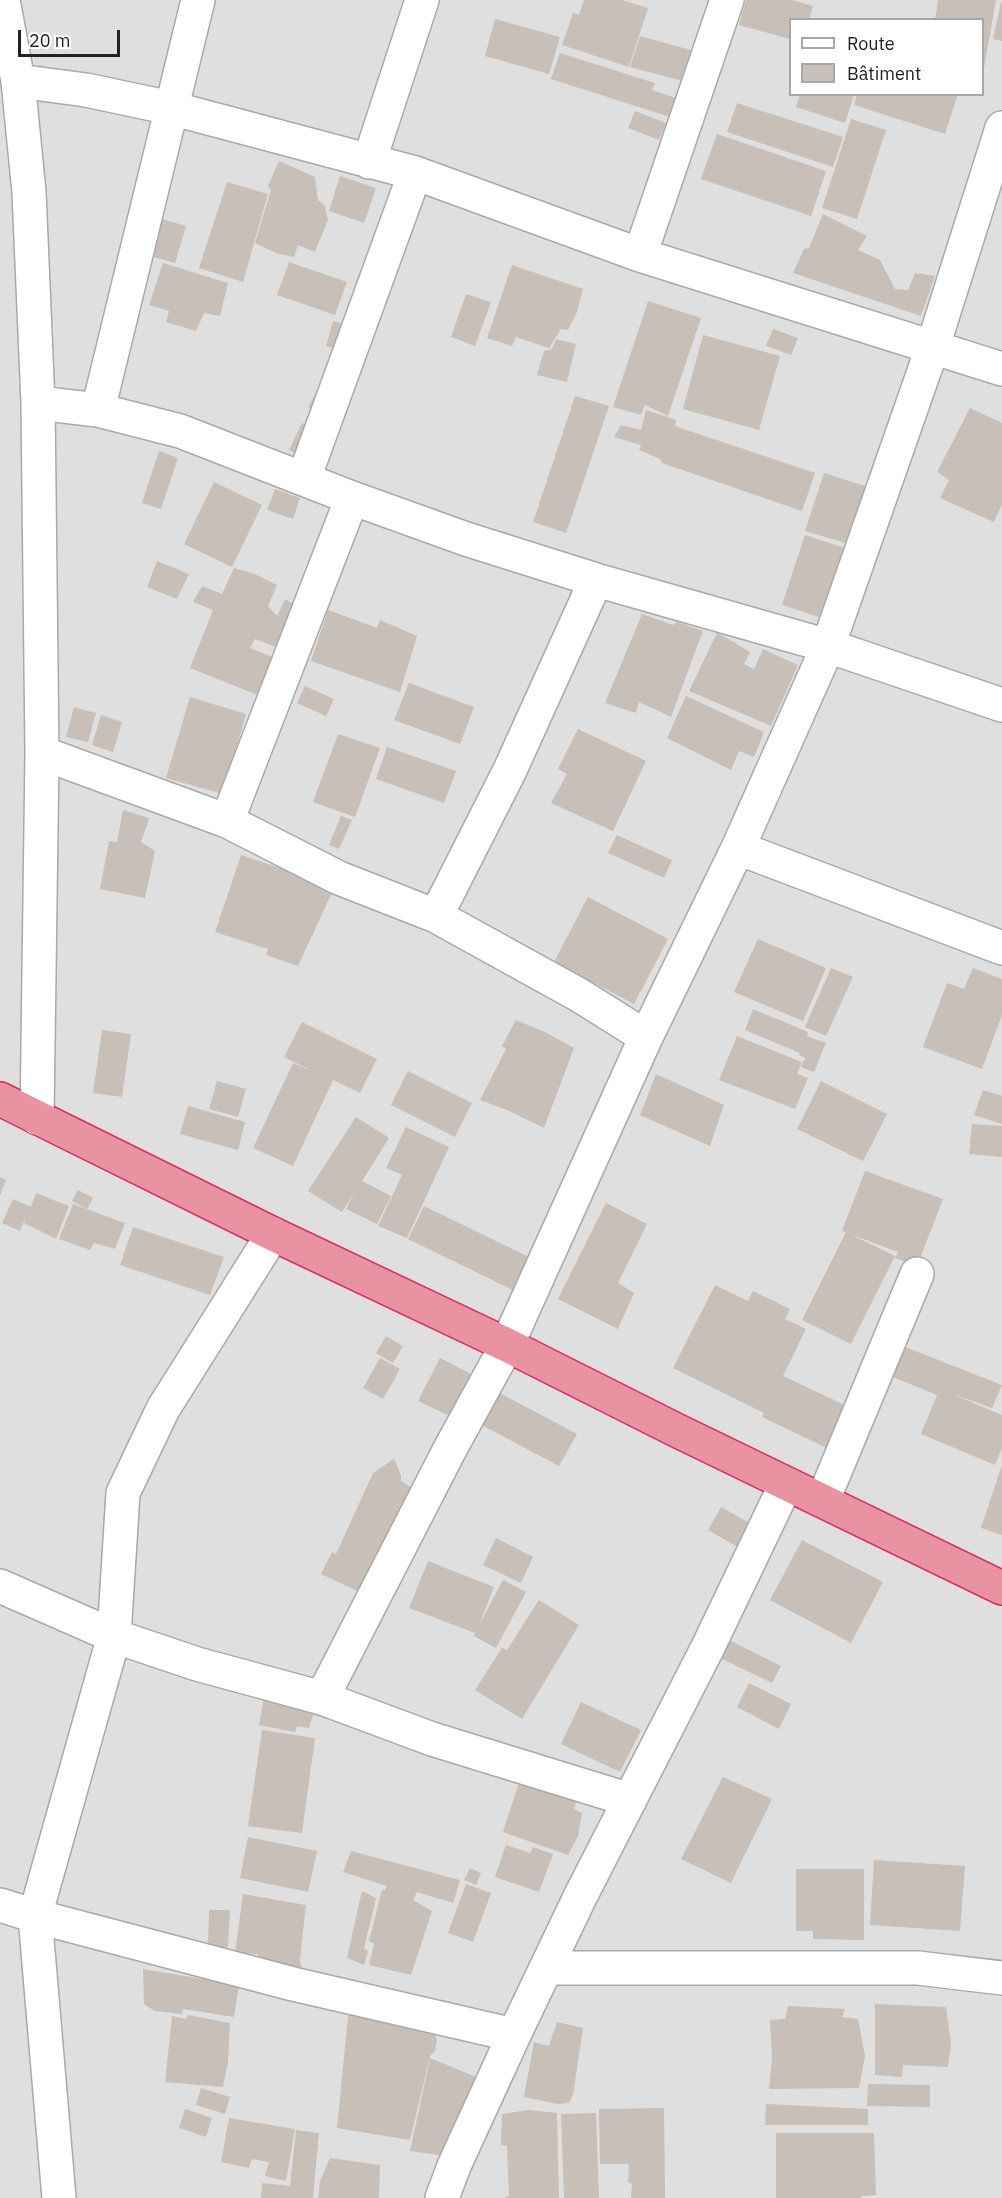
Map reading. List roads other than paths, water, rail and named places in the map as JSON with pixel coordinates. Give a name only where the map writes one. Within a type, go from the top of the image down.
[{"type":"highway","points":[[0,1099],[1002,1588]]},
{"type":"street","points":[[3,0],[18,81],[29,192],[38,403],[42,753],[37,1118]]},
{"type":"street","points":[[98,410],[198,0]]},
{"type":"street","points":[[369,162],[422,0]]},
{"type":"street","points":[[640,255],[727,0]]},
{"type":"street","points":[[18,81],[86,90],[171,108],[415,173],[640,255],[1002,369]]},
{"type":"street","points":[[322,1698],[450,1449],[507,1345],[646,1037],[738,848],[828,646],[933,346],[1002,128]]},
{"type":"street","points":[[304,478],[415,173]]},
{"type":"street","points":[[38,403],[98,410],[180,431],[352,498],[466,539],[596,580],[828,646],[1002,705]]},
{"type":"street","points":[[227,821],[352,498]]},
{"type":"street","points":[[436,916],[510,770],[596,580]]},
{"type":"street","points":[[42,753],[227,821],[339,878],[436,916],[579,994],[646,1037]]},
{"type":"street","points":[[738,848],[1002,948]]},
{"type":"street","points":[[59,2198],[35,1916],[114,1636],[123,1493],[163,1409],[273,1234]]},
{"type":"street","points":[[822,1500],[917,1274]]},
{"type":"street","points":[[442,2198],[454,2166],[546,1968],[708,1647],[786,1484]]},
{"type":"street","points":[[0,1586],[114,1636],[197,1664],[322,1698],[432,1739],[630,1800]]},
{"type":"street","points":[[0,1905],[293,1984],[514,2035]]},
{"type":"street","points":[[546,1968],[918,1968],[1002,1978]]}]
